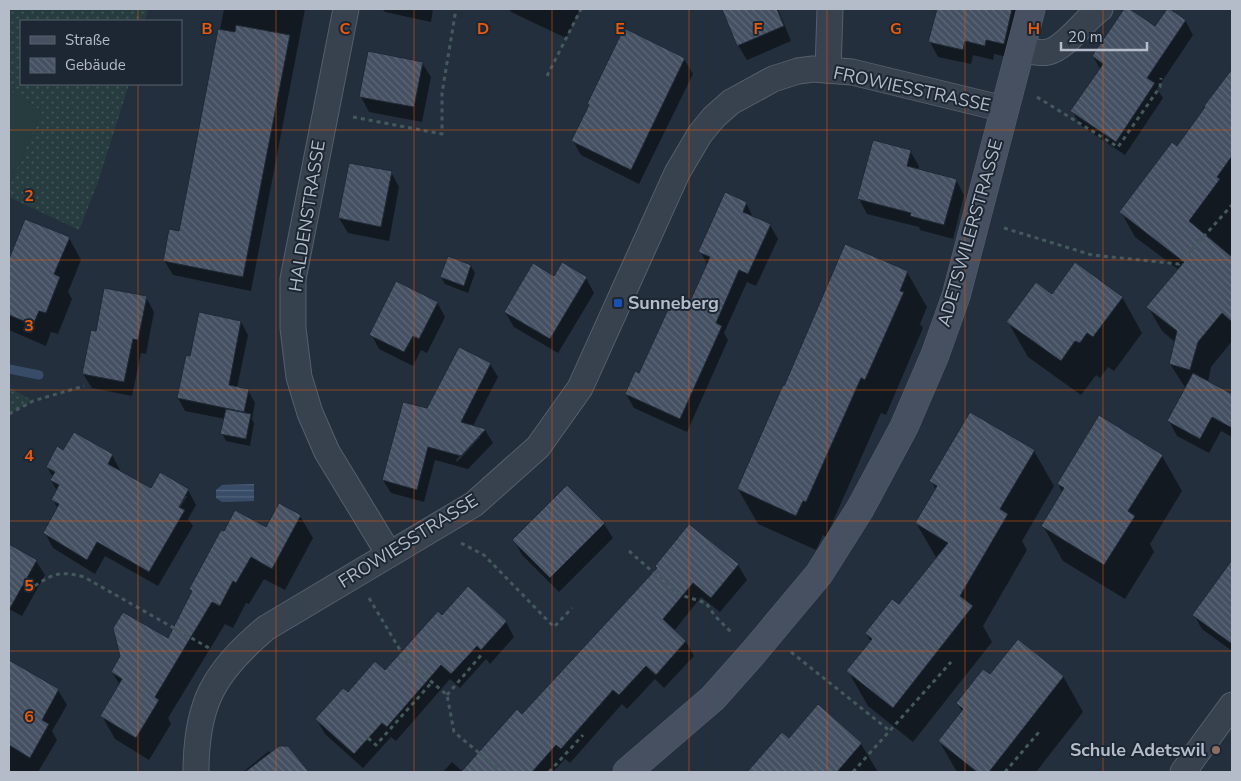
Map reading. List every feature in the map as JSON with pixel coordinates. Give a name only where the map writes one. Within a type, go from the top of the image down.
[{"type":"street","name":"HALDENSTRASSE","points":[[346,9],[324,112],[293,279],[292,328],[299,377],[310,414],[327,452],[388,554]]},
{"type":"street","points":[[828,70],[830,9]]},
{"type":"street","name":"ADETSWILERSTRASSE","points":[[627,772],[713,698],[819,574],[860,509],[904,427],[956,296],[1031,9]]},
{"type":"street","points":[[1021,48],[1038,53],[1047,53],[1054,50],[1063,44],[1091,15],[1100,9]]},
{"type":"street","name":"FROWIESSTRASSE","points":[[196,772],[196,752],[200,721],[218,679],[231,660],[266,628],[474,504],[538,447],[580,388],[677,173],[700,134],[714,117],[731,102],[773,79],[798,71],[813,69],[852,72],[1004,109]]},
{"type":"street","points":[[1183,772],[1232,706]]},
{"type":"path","points":[[324,112],[442,134],[442,93],[456,9]]},
{"type":"path","points":[[548,76],[581,9]]},
{"type":"path","points":[[1036,97],[1118,147],[1160,87],[1161,78]]},
{"type":"path","points":[[1002,227],[1092,255],[1179,264],[1232,205]]},
{"type":"path","points":[[9,414],[32,401],[84,386]]},
{"type":"path","points":[[432,528],[484,555],[554,627],[572,608]]},
{"type":"path","points":[[629,551],[678,594],[706,603],[715,616],[753,653]]},
{"type":"path","points":[[28,590],[54,574],[69,573],[84,577],[231,660]]},
{"type":"path","points":[[356,574],[406,660],[447,695],[454,732],[502,772]]},
{"type":"path","points":[[784,647],[890,732]]},
{"type":"path","points":[[447,695],[483,653]]},
{"type":"path","points":[[854,772],[951,662]]},
{"type":"path","points":[[368,738],[376,745],[432,682]]},
{"type":"path","points":[[1005,772],[1038,732]]},
{"type":"path","points":[[549,772],[583,735]]},
{"type":"green space","points":[[9,9],[148,9],[145,20],[20,20],[20,85],[129,85],[98,182],[79,230],[9,197],[9,187],[42,111],[9,90]]},
{"type":"green space","points":[[9,90],[42,111],[9,187]]},
{"type":"green space","points":[[9,387],[33,401],[9,414]]},
{"type":"water","points":[[254,484],[254,501],[222,502],[216,498],[216,490],[222,485]]},
{"type":"building","points":[[722,9],[777,9],[784,26],[737,46]]},
{"type":"building","points":[[937,9],[1012,9],[1004,44],[986,40],[985,46],[965,41],[963,50],[928,42]]},
{"type":"building","points":[[1124,9],[1130,9],[1155,26],[1167,9],[1170,9],[1186,20],[1147,78],[1155,83],[1116,142],[1070,111],[1103,64],[1092,56]]},
{"type":"building","points":[[236,25],[290,35],[243,277],[163,261],[169,229],[179,231],[218,29],[235,32]]},
{"type":"building","points":[[624,28],[685,58],[631,170],[571,141]]},
{"type":"building","points":[[368,51],[423,62],[414,107],[359,97]]},
{"type":"building","points":[[1232,69],[1232,156],[1217,177],[1220,179],[1189,221],[1232,257],[1232,322],[1222,313],[1198,342],[1190,370],[1169,364],[1177,331],[1146,307],[1184,262],[1119,212],[1172,142],[1177,146]]},
{"type":"building","points":[[873,140],[911,150],[907,166],[957,179],[944,225],[910,216],[911,213],[857,199]]},
{"type":"building","points":[[349,163],[392,171],[381,227],[338,218]]},
{"type":"building","points":[[725,192],[747,202],[743,212],[771,224],[748,274],[739,270],[716,323],[722,326],[680,419],[625,394],[635,371],[639,373],[671,303],[686,310],[710,257],[698,252]]},
{"type":"building","points":[[25,219],[70,237],[54,274],[60,277],[46,313],[39,311],[33,325],[9,315],[9,259]]},
{"type":"building","points":[[845,244],[908,271],[900,291],[904,292],[865,380],[861,378],[806,502],[803,501],[796,516],[737,489]]},
{"type":"building","points":[[448,256],[471,265],[464,286],[440,277]]},
{"type":"building","points":[[562,262],[587,277],[550,339],[504,312],[533,263],[554,276]]},
{"type":"building","points":[[1075,262],[1123,297],[1093,337],[1087,333],[1080,343],[1075,341],[1061,361],[1006,322],[1036,282],[1052,294]]},
{"type":"building","points":[[396,281],[438,302],[419,339],[413,336],[404,352],[369,335]]},
{"type":"building","points":[[104,288],[147,296],[138,340],[133,339],[124,382],[82,374],[91,330],[96,331]]},
{"type":"building","points":[[199,312],[241,321],[229,385],[249,389],[244,412],[177,398],[186,355],[190,356]]},
{"type":"building","points":[[459,347],[491,363],[461,422],[486,429],[461,456],[428,447],[417,490],[382,480],[403,402],[427,408]]},
{"type":"building","points":[[1193,373],[1232,394],[1232,428],[1212,417],[1200,439],[1167,421]]},
{"type":"building","points":[[226,409],[251,414],[246,439],[220,434]]},
{"type":"building","points":[[970,412],[1035,450],[1000,509],[1008,514],[960,596],[973,606],[893,708],[846,671],[872,639],[865,633],[892,599],[899,604],[948,543],[915,523],[937,486],[929,481]]},
{"type":"building","points":[[1099,415],[1163,455],[1128,511],[1135,516],[1104,565],[1041,526],[1064,488],[1057,484]]},
{"type":"building","points":[[74,432],[113,454],[108,464],[151,488],[160,472],[189,489],[179,507],[185,510],[149,572],[97,542],[87,560],[43,533],[59,504],[51,500],[59,485],[50,480],[55,472],[46,467],[57,446],[63,450]]},
{"type":"building","points":[[567,485],[605,523],[550,578],[512,540]]},
{"type":"building","points":[[279,503],[301,515],[272,569],[251,557],[236,583],[233,581],[220,606],[212,602],[155,697],[159,700],[136,738],[100,716],[122,679],[111,672],[120,656],[113,628],[123,612],[168,638],[192,591],[189,589],[221,530],[224,531],[235,510],[266,527]]},
{"type":"building","points":[[689,524],[739,564],[711,598],[693,583],[663,619],[686,641],[656,675],[646,666],[619,695],[613,690],[561,749],[556,745],[532,772],[461,772],[517,709],[522,714],[657,568],[655,566]]},
{"type":"building","points":[[9,544],[37,560],[9,610]]},
{"type":"building","points":[[1232,560],[1232,644],[1192,615]]},
{"type":"building","points":[[468,586],[507,621],[481,650],[477,646],[451,674],[441,665],[387,727],[382,723],[354,754],[315,719],[343,688],[348,692],[375,661],[385,670],[438,611],[442,615]]},
{"type":"building","points":[[1018,639],[1064,676],[989,772],[977,772],[938,741],[963,709],[956,703],[983,669],[990,674]]},
{"type":"building","points":[[9,660],[59,689],[42,720],[49,724],[30,758],[9,745]]},
{"type":"building","points":[[818,704],[862,743],[837,772],[747,772],[782,732],[789,738]]},
{"type":"building","points":[[279,746],[288,746],[309,772],[245,772]]},
{"type":"waterway","points":[[9,369],[39,375]]},
{"type":"place","name":"Sunneberg","points":[[618,303]]},
{"type":"place","name":"Schule Adetswil","points":[[1216,750]]}]
